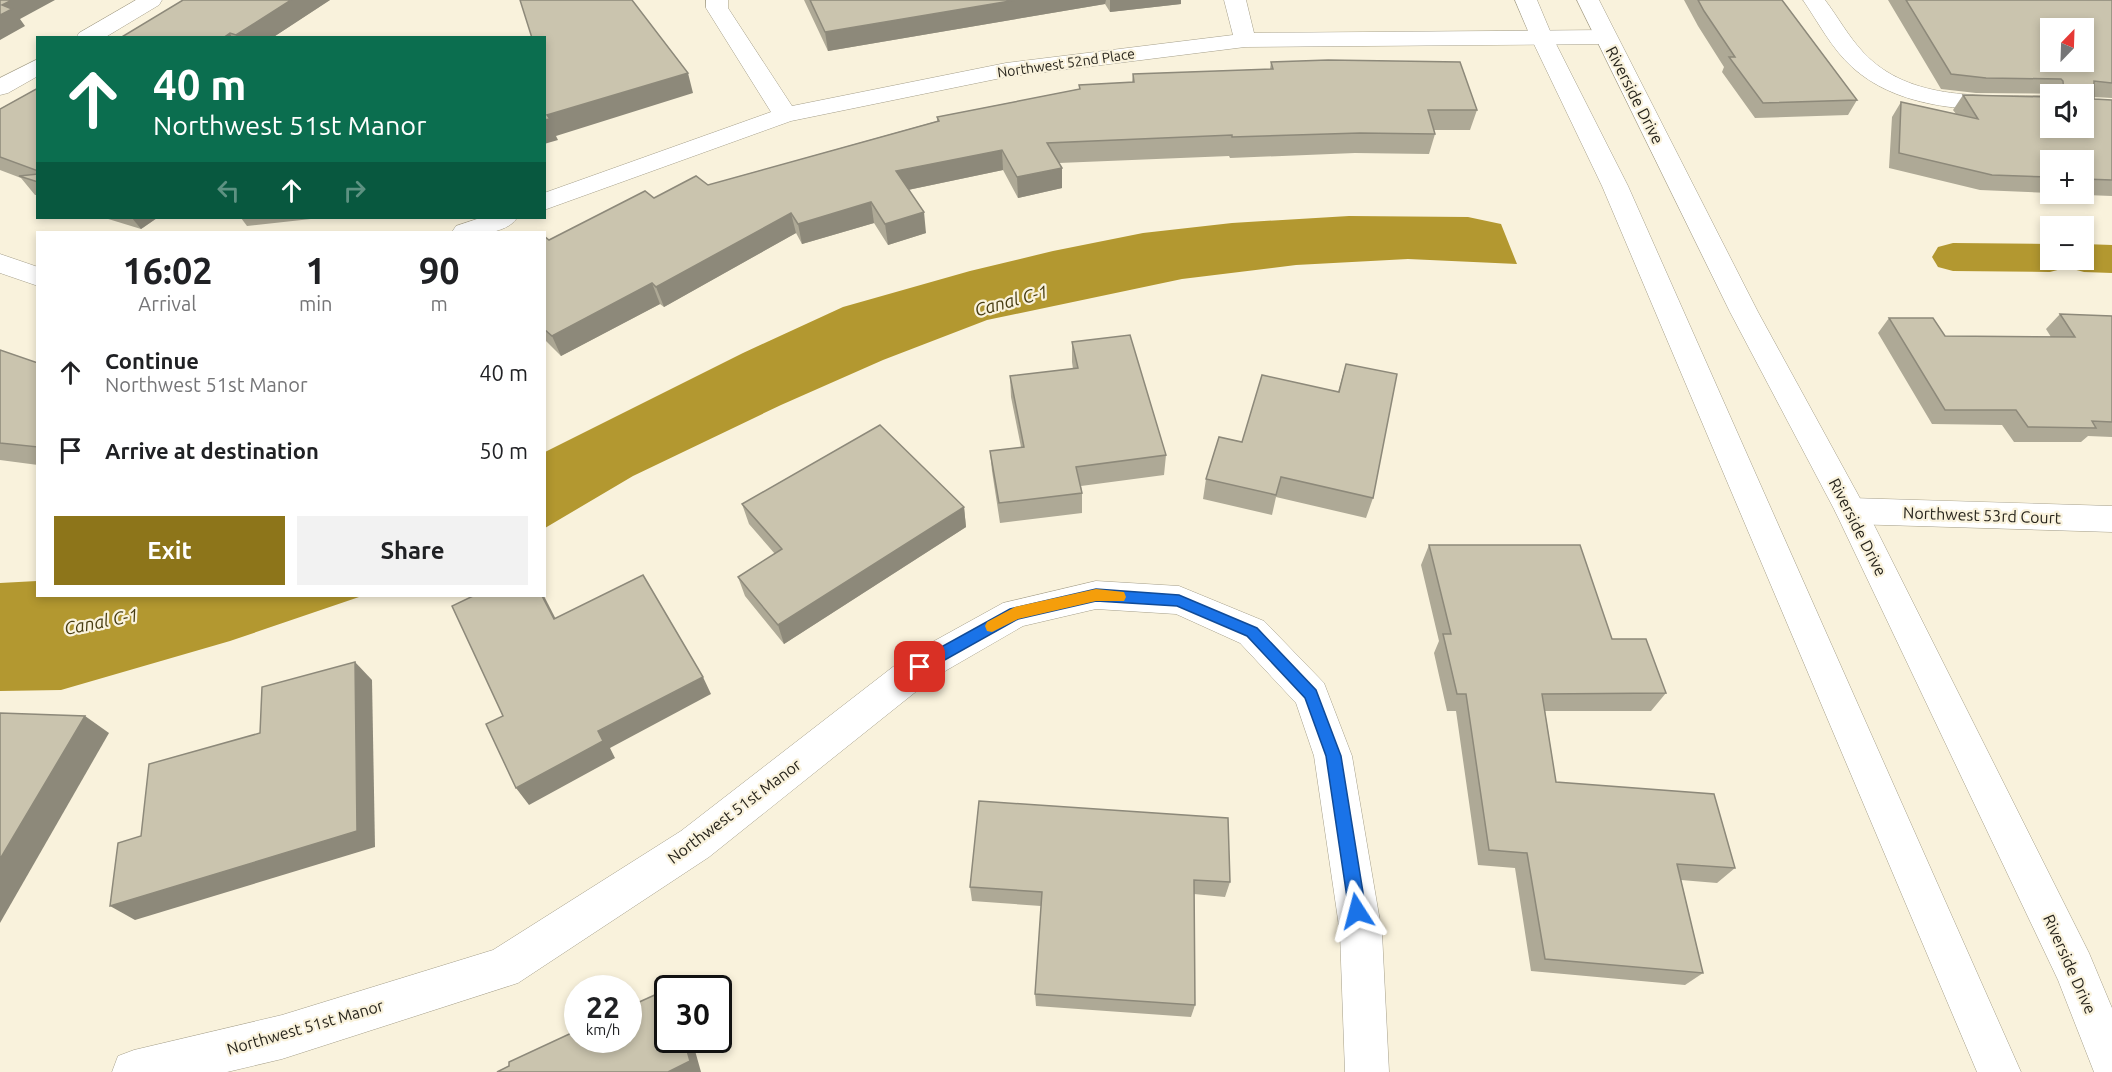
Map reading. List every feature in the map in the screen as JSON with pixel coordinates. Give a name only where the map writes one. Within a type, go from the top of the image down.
[{"type":"street","points":[[90,36],[151,0]]},
{"type":"street","points":[[717,0],[717,8],[785,115]]},
{"type":"street","points":[[1235,0],[1245,40]]},
{"type":"street","points":[[1526,0],[1542,38],[1615,186],[1999,1072]]},
{"type":"street","name":"Riverside Drive","points":[[1588,0],[1744,312],[1851,511],[2074,968],[2112,1061]]},
{"type":"street","points":[[1814,0],[1860,63],[1894,86],[1948,99],[2040,103]]},
{"type":"street","name":"Northwest 52nd Place","points":[[546,201],[627,170],[785,115],[1006,70],[1245,40],[1606,37]]},
{"type":"street","points":[[0,88],[36,67]]},
{"type":"street","points":[[468,231],[501,219]]},
{"type":"street","points":[[0,263],[36,276]]},
{"type":"street","name":"Northwest 53rd Court","points":[[1851,511],[2112,519]]},
{"type":"street","name":"Northwest 51st Manor","points":[[134,1072],[282,1037],[503,968],[695,844],[920,667],[1015,613],[1096,595],[1179,600],[1252,632],[1311,694],[1333,756],[1361,933],[1366,1072]]},
{"type":"water","points":[[1349,216],[1468,217],[1501,224],[1517,264],[1408,259],[1296,265],[1182,279],[987,320],[883,360],[781,405],[633,476],[546,527],[546,452],[743,353],[843,307],[970,271],[1053,251],[1143,233],[1232,223]]},
{"type":"water","points":[[36,581],[36,597],[359,597],[230,641],[61,690],[0,691],[0,583]]},
{"type":"building","points":[[0,0],[12,0],[2,5],[12,9],[0,15]]},
{"type":"building","points":[[183,0],[291,0],[236,35],[230,33],[226,36],[123,36]]},
{"type":"building","points":[[520,0],[632,0],[688,73],[547,115],[550,119],[546,120],[546,36],[531,36]]},
{"type":"building","points":[[810,0],[1016,0],[825,32]]},
{"type":"building","points":[[1698,0],[1782,0],[1857,100],[1763,103],[1729,57],[1735,57]]},
{"type":"building","points":[[1906,0],[2112,0],[2112,83],[2094,81],[2094,84],[2063,84],[2061,79],[1986,78],[1951,74]]},
{"type":"building","points":[[1328,60],[1460,62],[1477,110],[1428,110],[1435,134],[1360,133],[1232,137],[1232,135],[1047,143],[1062,168],[1017,177],[1002,150],[896,171],[924,212],[885,224],[871,202],[798,224],[791,213],[656,287],[652,283],[552,336],[546,331],[546,238],[549,240],[645,191],[654,198],[696,176],[708,185],[939,121],[937,117],[1080,89],[1079,85],[1134,82],[1133,74],[1273,69],[1271,62]]},
{"type":"building","points":[[36,89],[36,170],[0,157],[0,109]]},
{"type":"building","points":[[1963,95],[2040,97],[2040,138],[2094,138],[2094,99],[2112,100],[2112,180],[2094,179],[2094,150],[2040,150],[2040,177],[1992,175],[1899,153],[1901,102],[1978,119]]},
{"type":"building","points":[[36,174],[36,181],[19,176]]},
{"type":"building","points":[[2060,314],[2112,316],[2112,422],[2092,421],[2096,428],[2028,427],[2016,410],[1945,410],[1889,318],[1933,318],[1945,336],[2075,337]]},
{"type":"building","points":[[1130,335],[1166,455],[1076,467],[1082,493],[999,503],[990,451],[1024,447],[1010,376],[1078,368],[1072,342]]},
{"type":"building","points":[[0,350],[36,362],[36,447],[0,443]]},
{"type":"building","points":[[1346,364],[1397,374],[1373,498],[1281,477],[1276,495],[1206,479],[1219,437],[1242,442],[1262,375],[1339,392]]},
{"type":"building","points":[[880,425],[964,507],[778,625],[738,577],[782,549],[742,504]]},
{"type":"building","points":[[1429,545],[1580,545],[1612,639],[1646,639],[1666,693],[1542,694],[1556,782],[1714,794],[1735,868],[1677,864],[1703,973],[1545,959],[1527,853],[1489,850],[1466,694],[1457,694],[1443,634],[1451,634]]},
{"type":"building","points":[[643,575],[703,677],[598,731],[603,741],[516,788],[486,724],[503,716],[452,606],[471,597],[543,597],[554,619]]},
{"type":"building","points":[[355,662],[357,831],[110,906],[118,843],[141,836],[149,764],[260,733],[262,687]]},
{"type":"building","points":[[0,713],[85,716],[0,859]]},
{"type":"building","points":[[979,801],[1228,818],[1230,882],[1194,880],[1195,1005],[1035,994],[1042,892],[970,887]]},
{"type":"building","points":[[654,995],[654,1053],[688,1053],[690,1061],[668,1072],[497,1072],[509,1066],[509,1062],[564,1036],[564,1053],[642,1053],[642,1001]]},
{"type":"waterway","name":"Canal C-1","points":[[1953,257],[2040,258]]},
{"type":"waterway","name":"Canal C-1","points":[[2094,258],[2112,259]]},
{"type":"slow traffic","points":[[992,626],[1015,613],[1096,595],[1119,597]]},
{"type":"route","points":[[920,667],[1015,613],[1096,595],[1179,600],[1252,632],[1311,694],[1333,756],[1357,911]]}]
